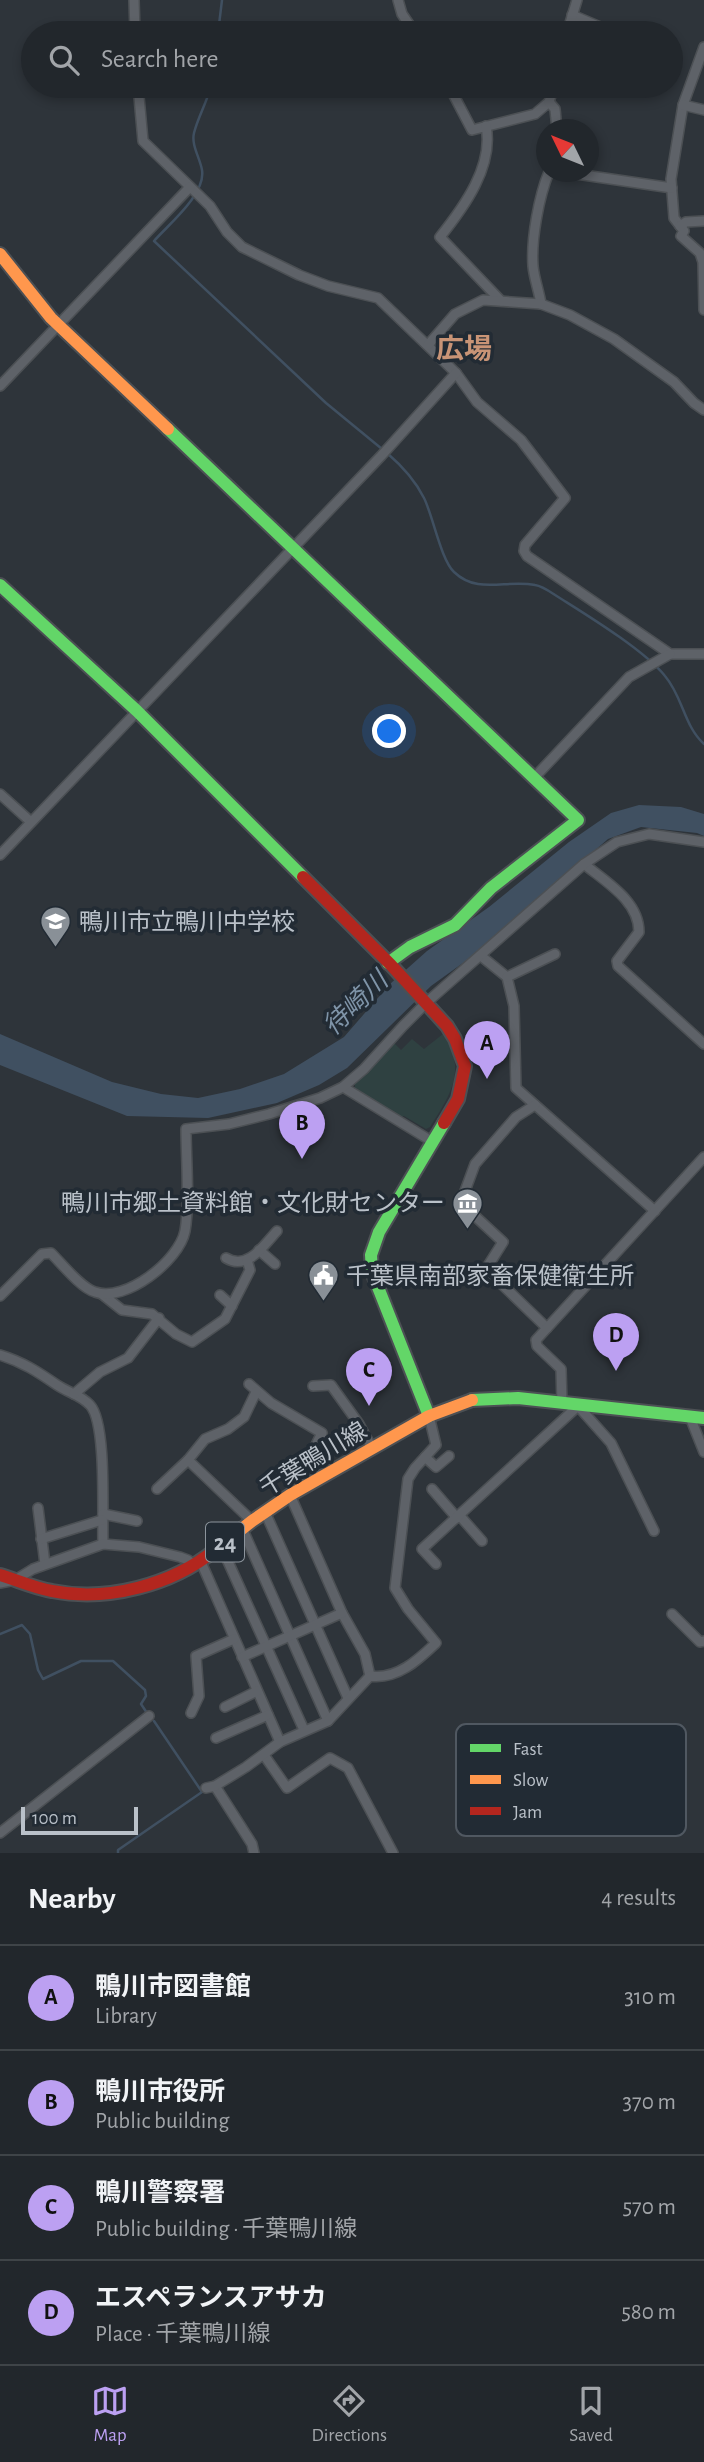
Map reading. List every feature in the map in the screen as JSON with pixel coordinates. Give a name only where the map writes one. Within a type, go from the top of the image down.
[{"type":"street","points":[[134,0],[135,21]]},
{"type":"street","points":[[398,0],[407,21]]},
{"type":"street","points":[[570,21],[577,0]]},
{"type":"street","points":[[572,15],[586,21]]},
{"type":"street","points":[[704,47],[683,105],[672,188],[674,218],[684,231],[681,236],[700,253],[703,262],[704,310]]},
{"type":"street","points":[[139,98],[143,141],[194,191],[242,247],[328,286],[378,298],[456,373],[477,402],[522,440],[565,498],[525,545],[527,556],[666,657]]},
{"type":"street","points":[[455,98],[472,130],[535,114],[550,98]]},
{"type":"street","points":[[549,102],[555,110],[556,119]]},
{"type":"street","points":[[683,105],[704,110]]},
{"type":"street","points":[[486,126],[489,139],[471,194],[440,237],[501,301]]},
{"type":"street","points":[[599,177],[672,188]]},
{"type":"street","points":[[541,304],[533,255],[538,206],[546,182]]},
{"type":"street","points":[[0,386],[194,191]]},
{"type":"street","points":[[680,226],[687,222],[704,221]]},
{"type":"street","points":[[0,254],[51,318],[579,820],[491,888],[455,925],[410,947],[390,964]]},
{"type":"street","points":[[428,345],[455,314],[483,300],[541,304],[580,320],[614,339],[674,382],[704,411]]},
{"type":"street","points":[[0,855],[294,548],[456,373]]},
{"type":"street","points":[[0,585],[136,711],[390,964],[426,1002],[455,1039],[465,1066],[458,1099],[376,1236],[371,1262],[383,1301],[429,1416],[436,1445],[408,1479],[395,1588],[408,1609],[436,1643],[412,1665],[370,1676],[328,1721],[280,1742],[264,1755],[210,1787],[252,1844],[254,1853]]},
{"type":"street","points":[[533,779],[629,677],[666,657],[704,654]]},
{"type":"street","points":[[0,794],[31,822]]},
{"type":"street","points":[[103,1295],[140,1283],[152,1276],[182,1241],[186,1218],[186,1129],[229,1124],[270,1114],[320,1098],[343,1087],[426,1002],[584,864],[617,842],[631,837],[664,834],[704,842]]},
{"type":"street","points":[[584,864],[628,902],[636,914],[639,932],[619,956],[618,966],[704,1044]]},
{"type":"street","points":[[507,977],[555,954]]},
{"type":"street","points":[[481,956],[507,977],[514,1006],[515,1083],[519,1092],[654,1211]]},
{"type":"street","points":[[343,1087],[433,1142]]},
{"type":"street","points":[[465,1191],[475,1164],[516,1117],[535,1105]]},
{"type":"street","points":[[562,1404],[561,1369],[537,1346],[536,1340],[704,1157]]},
{"type":"street","points":[[476,1217],[503,1242],[486,1269],[547,1328]]},
{"type":"street","points":[[226,1258],[233,1262],[247,1260],[277,1231]]},
{"type":"street","points":[[259,1250],[275,1264]]},
{"type":"street","points":[[0,1296],[42,1254],[51,1253],[90,1291],[103,1295],[122,1310],[148,1312],[176,1334],[192,1342],[225,1319],[250,1270],[247,1260]]},
{"type":"street","points":[[220,1294],[232,1306]]},
{"type":"street","points":[[74,1394],[100,1372],[128,1358],[159,1318]]},
{"type":"street","points":[[0,1356],[19,1361],[41,1372],[60,1387],[87,1401],[96,1412],[101,1449],[103,1544]]},
{"type":"street","points":[[248,1384],[256,1392],[322,1433],[310,1457],[318,1479]]},
{"type":"street","points":[[313,1386],[331,1385],[359,1424],[372,1448]]},
{"type":"street","points":[[157,1489],[188,1460],[205,1439],[228,1429],[244,1417],[256,1392]]},
{"type":"street","name":"千葉鴨川線","points":[[0,1575],[62,1592],[111,1593],[164,1580],[197,1564],[247,1524],[290,1495],[429,1416],[466,1401],[518,1398],[704,1418]]},
{"type":"street","points":[[436,1564],[422,1549],[578,1406],[611,1443],[654,1531]]},
{"type":"street","points":[[690,1417],[704,1452]]},
{"type":"street","points":[[425,1457],[436,1467],[449,1456]]},
{"type":"street","points":[[188,1460],[247,1524],[290,1636],[328,1721]]},
{"type":"street","points":[[432,1489],[482,1541]]},
{"type":"street","points":[[290,1495],[342,1612],[366,1654],[370,1676]]},
{"type":"street","points":[[38,1508],[45,1564]]},
{"type":"street","points":[[265,1512],[348,1698]]},
{"type":"street","points":[[41,1539],[102,1517],[137,1521]]},
{"type":"street","points":[[0,1583],[15,1580],[45,1564],[103,1544],[139,1547],[197,1564],[280,1742]]},
{"type":"street","points":[[222,1546],[304,1730]]},
{"type":"street","points":[[242,1657],[342,1612]]},
{"type":"street","points":[[671,1614],[700,1642],[704,1641]]},
{"type":"street","points":[[191,1713],[199,1696],[196,1656],[234,1639]]},
{"type":"street","points":[[225,1707],[257,1691]]},
{"type":"street","points":[[216,1738],[268,1715]]},
{"type":"street","points":[[0,1833],[149,1716]]},
{"type":"street","points":[[264,1755],[287,1788],[330,1758],[348,1768],[393,1853]]},
{"type":"shaded area","points":[[443,1034],[454,1059],[455,1071],[449,1093],[430,1127],[426,1129],[404,1116],[401,1117],[355,1088],[355,1082],[393,1042],[401,1050],[412,1039],[424,1049]]},
{"type":"water","points":[[639,805],[681,807],[704,814],[704,836],[641,827],[608,839],[474,955],[431,986],[347,1068],[319,1085],[277,1103],[208,1118],[127,1116],[0,1065],[0,1034],[112,1082],[161,1094],[198,1098],[240,1089],[284,1074],[344,1037],[390,984],[427,951],[489,907],[569,842],[611,813]]},
{"type":"waterway","points":[[219,21],[222,0]]},
{"type":"waterway","points":[[207,98],[193,138],[202,179],[193,199],[154,241],[326,403],[382,449]]},
{"type":"waterway","points":[[387,453],[421,492],[445,558],[454,572],[463,579],[483,585],[524,584],[542,587],[617,635],[665,676],[692,729],[704,744]]},
{"type":"waterway","points":[[0,1634],[22,1625],[30,1634],[38,1670],[43,1679],[81,1661],[113,1661],[145,1690],[146,1696],[141,1704],[147,1713]]},
{"type":"waterway","points":[[118,1853],[118,1850],[202,1792],[154,1721]]},
{"type":"traffic: fast","points":[[168,429],[578,820],[491,888],[455,925],[410,947],[388,963]]},
{"type":"traffic: fast","points":[[0,585],[137,711],[303,877]]},
{"type":"traffic: fast","points":[[429,1416],[372,1272],[371,1255],[379,1232],[444,1123]]},
{"type":"traffic: fast","points":[[472,1400],[518,1398],[704,1418]]},
{"type":"traffic: slow","points":[[0,254],[51,318],[168,429]]},
{"type":"traffic: slow","points":[[215,1550],[290,1495],[429,1416],[472,1400]]},
{"type":"traffic: jam","points":[[303,877],[391,965],[447,1026],[455,1039],[465,1066],[458,1099],[444,1123]]},
{"type":"traffic: jam","points":[[0,1575],[52,1591],[73,1594],[116,1592],[138,1588],[179,1573],[215,1550]]},
{"type":"place","name":"鴨川市立鴨川中学校","points":[[56,949]]},
{"type":"place","name":"鴨川市図書館","points":[[487,1079]]},
{"type":"place","name":"鴨川市役所","points":[[302,1159]]},
{"type":"place","name":"鴨川市郷土資料館・文化財センター","points":[[468,1230]]},
{"type":"place","name":"千葉県南部家畜保健衛生所","points":[[323,1303]]},
{"type":"place","name":"エスペランスアサカ","points":[[616,1371]]},
{"type":"place","name":"鴨川警察署","points":[[369,1406]]},
{"type":"district","name":"広場","points":[[464,348]]},
{"type":"water label","name":"待崎川","points":[[355,1003]]}]
